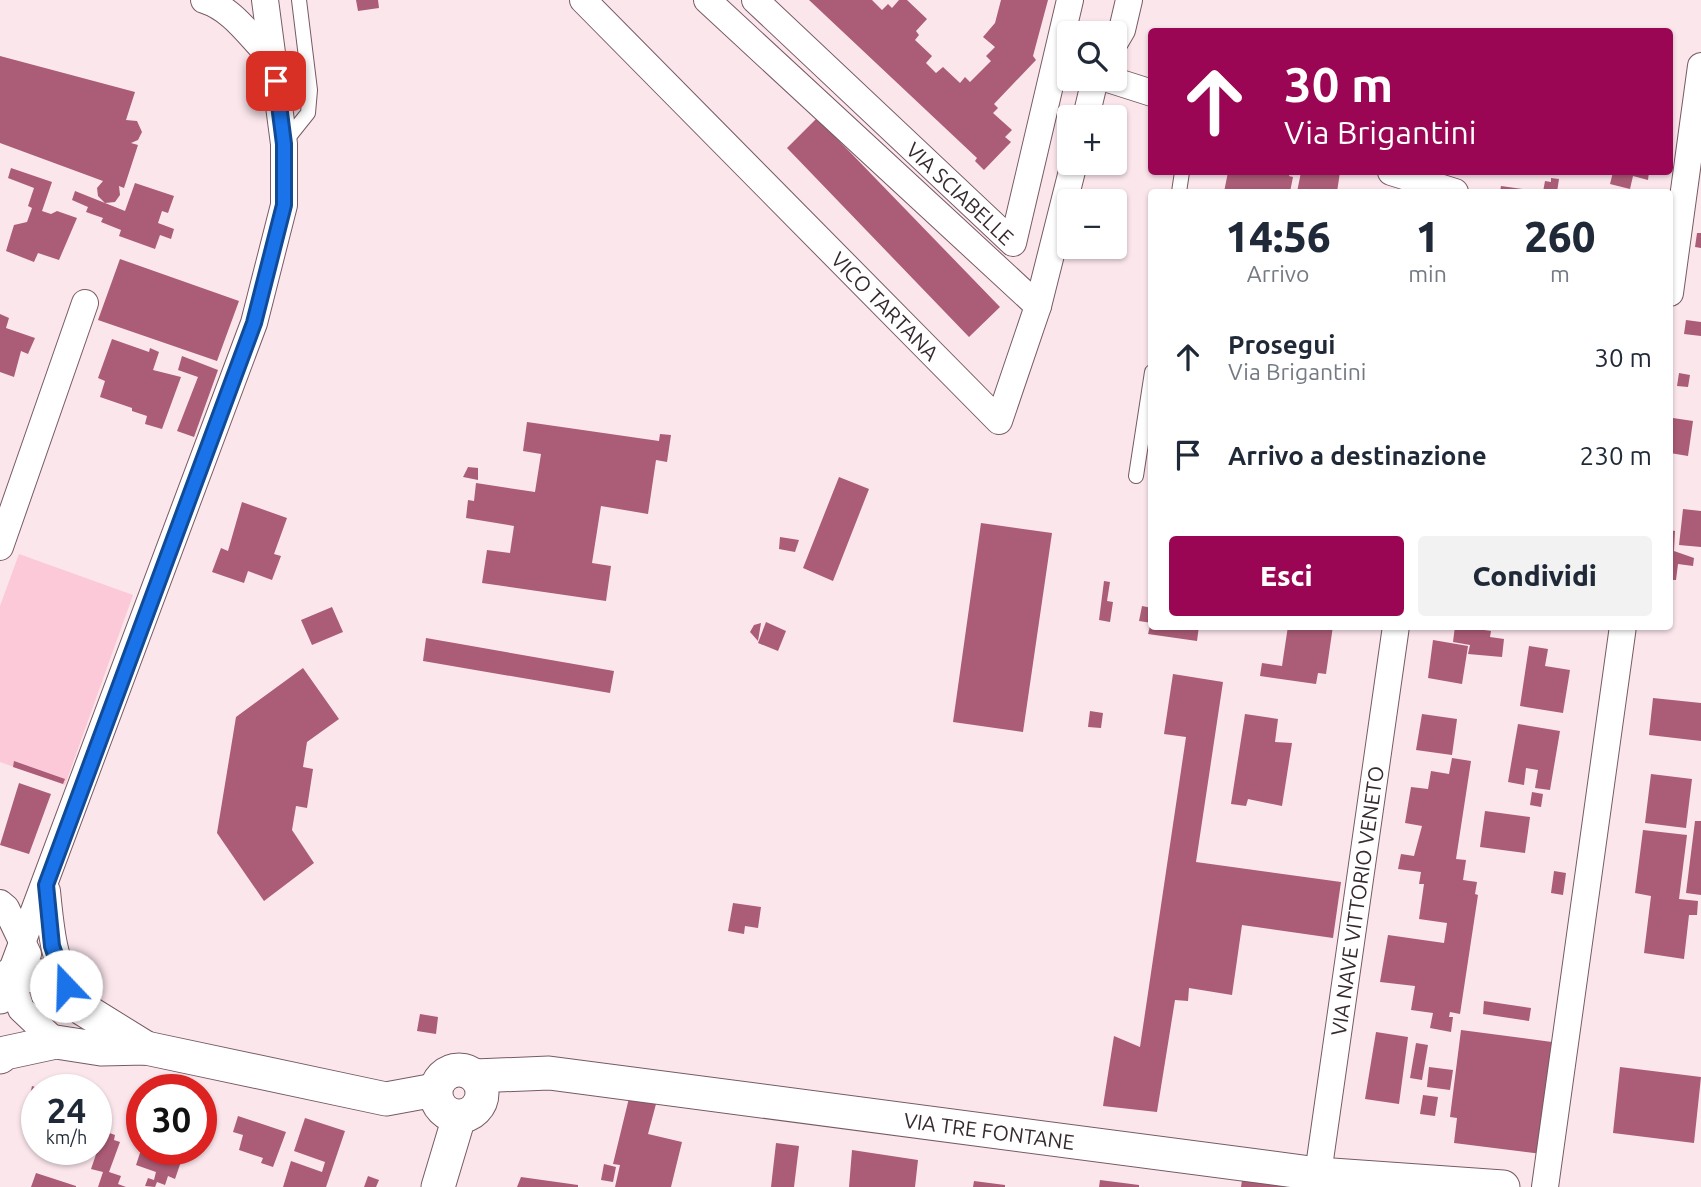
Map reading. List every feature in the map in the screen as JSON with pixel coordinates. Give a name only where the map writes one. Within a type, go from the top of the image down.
[{"type":"street","points":[[19,974],[46,885],[254,323],[284,205],[284,144],[265,0]]},
{"type":"street","name":"VICO TARTANA","points":[[583,0],[999,421],[1038,306],[1071,175]]},
{"type":"street","name":"VIA SCIABELLE","points":[[707,0],[1038,306]]},
{"type":"street","name":"VIA SCIABELLE","points":[[755,0],[1013,243],[1070,0]]},
{"type":"street","points":[[1124,21],[1129,0]]},
{"type":"street","points":[[220,1],[258,46],[274,60]]},
{"type":"street","points":[[1673,271],[1701,66]]},
{"type":"street","points":[[1127,85],[1148,92]]},
{"type":"street","points":[[1401,175],[1445,189]]},
{"type":"street","points":[[0,547],[85,303]]},
{"type":"street","name":"VIA NAVE VITTORIO VENETO","points":[[1318,1174],[1395,630]]},
{"type":"street","points":[[1545,1187],[1622,630]]},
{"type":"street","points":[[46,885],[52,946],[58,969],[75,1003]]},
{"type":"street","points":[[0,904],[6,908],[19,974],[21,1009],[56,1042]]},
{"type":"street","points":[[19,974],[75,1003],[146,1048]]},
{"type":"street","points":[[0,1057],[5,1053],[56,1042],[101,1049],[146,1048],[386,1099],[435,1090]]},
{"type":"street","points":[[454,1070],[463,1070],[475,1076],[481,1086],[480,1103],[468,1114],[459,1117],[440,1107],[435,1090],[441,1078],[454,1070]]},
{"type":"street","name":"VIA TRE FONTANE","points":[[475,1076],[549,1073],[1318,1174],[1503,1187]]},
{"type":"street","points":[[438,1187],[459,1117]]},
{"type":"lane","points":[[284,144],[307,113],[310,90],[299,0]]},
{"type":"lane","points":[[1136,477],[1148,398]]},
{"type":"shaded area","points":[[19,554],[133,595],[65,785],[0,762],[0,606]]},
{"type":"building","points":[[356,0],[378,0],[379,8],[358,11]]},
{"type":"building","points":[[809,0],[872,0],[882,10],[888,4],[892,8],[899,0],[907,0],[927,19],[916,31],[919,35],[915,40],[932,56],[926,63],[936,73],[943,67],[960,83],[965,77],[970,82],[991,61],[986,56],[995,47],[983,37],[995,23],[1001,0],[1048,0],[1033,56],[1036,60],[994,104],[998,108],[993,113],[1012,130],[1005,137],[1011,142],[984,170],[975,161],[977,158]]},
{"type":"building","points":[[0,56],[135,92],[126,120],[137,121],[142,132],[138,140],[131,143],[138,145],[124,188],[119,186],[120,195],[115,202],[105,203],[98,196],[97,188],[103,181],[0,143]]},
{"type":"building","points":[[817,118],[1000,307],[969,337],[787,148]]},
{"type":"building","points":[[11,168],[52,182],[42,211],[51,214],[57,211],[77,218],[59,260],[38,253],[34,262],[6,251],[14,225],[27,222],[32,208],[28,206],[34,188],[8,178]]},
{"type":"building","points":[[1227,175],[1293,177],[1291,189],[1225,189]]},
{"type":"building","points":[[1300,175],[1340,175],[1337,189],[1298,189]]},
{"type":"building","points":[[1612,175],[1649,175],[1648,180],[1633,176],[1630,189],[1610,184]]},
{"type":"building","points":[[1551,178],[1559,179],[1557,189],[1544,189],[1545,181],[1551,182]]},
{"type":"building","points":[[135,183],[174,196],[168,213],[162,211],[158,223],[174,229],[171,239],[160,235],[155,249],[119,236],[121,230],[101,222],[103,218],[86,212],[88,207],[72,200],[75,191],[125,211]]},
{"type":"building","points":[[1501,186],[1522,189],[1500,189]]},
{"type":"building","points":[[1697,233],[1701,233],[1701,248],[1695,247]]},
{"type":"building","points":[[120,259],[239,301],[217,361],[98,320]]},
{"type":"building","points":[[0,314],[9,318],[6,328],[35,338],[28,354],[21,351],[14,377],[0,372]]},
{"type":"building","points":[[1686,320],[1701,322],[1701,336],[1684,334]]},
{"type":"building","points":[[112,339],[149,352],[150,348],[159,352],[153,370],[181,377],[162,429],[145,424],[147,416],[132,411],[132,408],[100,397],[105,381],[98,378]]},
{"type":"building","points":[[182,356],[218,370],[194,437],[177,431],[198,377],[178,370]]},
{"type":"building","points":[[1679,373],[1690,375],[1688,387],[1677,386]]},
{"type":"building","points":[[1673,418],[1693,421],[1688,456],[1673,454]]},
{"type":"building","points":[[527,422],[659,441],[660,434],[671,435],[667,462],[656,460],[648,514],[601,506],[592,563],[611,566],[606,601],[482,583],[487,550],[510,553],[514,526],[466,518],[468,500],[474,501],[476,483],[535,492],[541,454],[523,451]]},
{"type":"building","points":[[468,467],[478,468],[478,480],[463,477]]},
{"type":"building","points":[[839,477],[869,489],[833,581],[803,568]]},
{"type":"building","points":[[242,502],[287,518],[274,554],[281,556],[272,580],[248,571],[244,583],[212,572],[221,548],[228,551]]},
{"type":"building","points":[[1683,509],[1701,511],[1701,547],[1679,545]]},
{"type":"building","points":[[981,523],[1052,533],[1023,732],[953,722]]},
{"type":"building","points":[[1673,531],[1674,551],[1694,558],[1693,566],[1678,564],[1676,580],[1673,580]]},
{"type":"building","points":[[780,537],[799,540],[795,552],[779,549]]},
{"type":"building","points":[[1104,581],[1110,582],[1107,601],[1113,602],[1110,622],[1099,620]]},
{"type":"building","points":[[1142,606],[1148,607],[1148,622],[1139,621]]},
{"type":"building","points":[[332,607],[343,632],[312,645],[301,620]]},
{"type":"building","points":[[766,622],[786,631],[778,651],[758,643]]},
{"type":"building","points":[[761,623],[758,641],[750,632],[754,625]]},
{"type":"building","points":[[1149,630],[1198,630],[1197,641],[1148,634]]},
{"type":"building","points":[[1287,630],[1332,630],[1326,674],[1318,673],[1316,684],[1260,676],[1262,663],[1282,666]]},
{"type":"building","points":[[1454,630],[1491,631],[1490,637],[1504,639],[1502,657],[1468,654],[1470,645],[1453,642]]},
{"type":"building","points":[[426,638],[614,671],[610,693],[423,661]]},
{"type":"building","points":[[1433,640],[1468,646],[1462,684],[1428,678]]},
{"type":"building","points":[[1529,646],[1548,649],[1545,666],[1570,670],[1563,713],[1520,706]]},
{"type":"building","points":[[303,668],[339,719],[307,742],[303,767],[313,769],[307,808],[296,806],[292,830],[314,863],[264,901],[217,833],[236,717]]},
{"type":"building","points":[[1173,674],[1223,682],[1196,862],[1341,882],[1333,938],[1242,925],[1232,995],[1189,988],[1188,1001],[1175,1000],[1157,1112],[1103,1106],[1114,1036],[1140,1047],[1186,737],[1164,734]]},
{"type":"building","points":[[1653,698],[1701,703],[1701,741],[1649,735]]},
{"type":"building","points":[[1090,711],[1103,713],[1101,728],[1088,727]]},
{"type":"building","points":[[1245,714],[1278,719],[1275,742],[1292,743],[1282,806],[1248,799],[1246,806],[1231,804]]},
{"type":"building","points":[[1422,714],[1457,719],[1452,755],[1416,750]]},
{"type":"building","points":[[1518,724],[1560,731],[1550,790],[1535,788],[1538,770],[1526,768],[1524,785],[1508,782]]},
{"type":"building","points":[[1452,758],[1471,761],[1456,859],[1466,860],[1463,880],[1477,882],[1475,894],[1478,895],[1460,1014],[1450,1012],[1449,1017],[1453,1017],[1451,1032],[1430,1028],[1433,1013],[1411,1010],[1415,986],[1380,982],[1388,935],[1444,943],[1447,923],[1419,919],[1424,884],[1419,884],[1421,872],[1398,869],[1401,854],[1414,856],[1422,826],[1405,823],[1411,787],[1428,789],[1431,771],[1449,774]]},
{"type":"building","points":[[14,761],[65,779],[63,784],[13,767]]},
{"type":"building","points":[[1651,774],[1692,779],[1686,828],[1645,823]]},
{"type":"building","points":[[19,783],[51,794],[29,854],[0,845]]},
{"type":"building","points":[[1532,792],[1543,794],[1541,807],[1530,805]]},
{"type":"building","points":[[1485,811],[1530,817],[1525,853],[1480,847]]},
{"type":"building","points":[[1695,821],[1701,821],[1701,895],[1686,893]]},
{"type":"building","points":[[1643,830],[1687,835],[1679,899],[1698,901],[1697,915],[1689,915],[1684,959],[1644,953],[1651,896],[1635,893]]},
{"type":"building","points":[[1554,871],[1566,873],[1563,895],[1551,893]]},
{"type":"building","points":[[733,903],[761,907],[758,928],[745,926],[744,934],[728,931]]},
{"type":"building","points":[[1484,1001],[1531,1008],[1529,1021],[1483,1014]]},
{"type":"building","points":[[420,1014],[438,1017],[436,1034],[417,1031]]},
{"type":"building","points":[[1461,1030],[1552,1042],[1550,1155],[1454,1143],[1457,1118],[1450,1117]]},
{"type":"building","points":[[1376,1032],[1408,1037],[1399,1104],[1365,1099]]},
{"type":"building","points":[[1416,1043],[1428,1045],[1422,1080],[1410,1078]]},
{"type":"building","points":[[1429,1067],[1453,1070],[1450,1090],[1427,1087]]},
{"type":"building","points":[[1620,1067],[1701,1077],[1694,1143],[1613,1133]]},
{"type":"building","points":[[1423,1095],[1438,1097],[1435,1116],[1420,1114]]},
{"type":"building","points":[[629,1098],[656,1104],[648,1134],[682,1142],[671,1187],[615,1187],[620,1165],[613,1164]]},
{"type":"building","points":[[238,1116],[286,1132],[273,1167],[261,1163],[263,1158],[239,1150],[243,1135],[233,1132]]},
{"type":"building","points":[[305,1118],[345,1131],[326,1187],[283,1187],[291,1161],[322,1172],[325,1162],[294,1151]]},
{"type":"building","points":[[112,1134],[115,1135],[114,1140],[120,1142],[112,1164]]},
{"type":"building","points":[[776,1143],[799,1146],[794,1187],[771,1187]]},
{"type":"building","points":[[852,1150],[918,1160],[915,1187],[849,1187]]},
{"type":"building","points":[[604,1164],[616,1167],[613,1182],[601,1180]]},
{"type":"building","points":[[92,1165],[112,1165],[109,1172],[121,1176],[118,1184],[126,1187],[98,1187],[103,1172],[91,1169]]},
{"type":"building","points":[[136,1165],[180,1165],[175,1179],[168,1176],[165,1185],[157,1182],[155,1187],[145,1186],[148,1178],[154,1180],[156,1172]]},
{"type":"building","points":[[36,1173],[76,1186],[76,1187],[31,1187]]},
{"type":"building","points":[[368,1176],[379,1180],[376,1187],[364,1187]]},
{"type":"building","points":[[521,1177],[578,1185],[578,1187],[517,1187]]},
{"type":"building","points":[[1100,1180],[1139,1185],[1139,1187],[1099,1187]]},
{"type":"building","points":[[1242,1180],[1283,1184],[1283,1187],[1241,1187]]},
{"type":"building","points":[[974,1181],[1005,1185],[1005,1187],[973,1187]]},
{"type":"route","points":[[66,986],[52,946],[46,885],[254,323],[284,205],[284,144],[276,81]]}]
